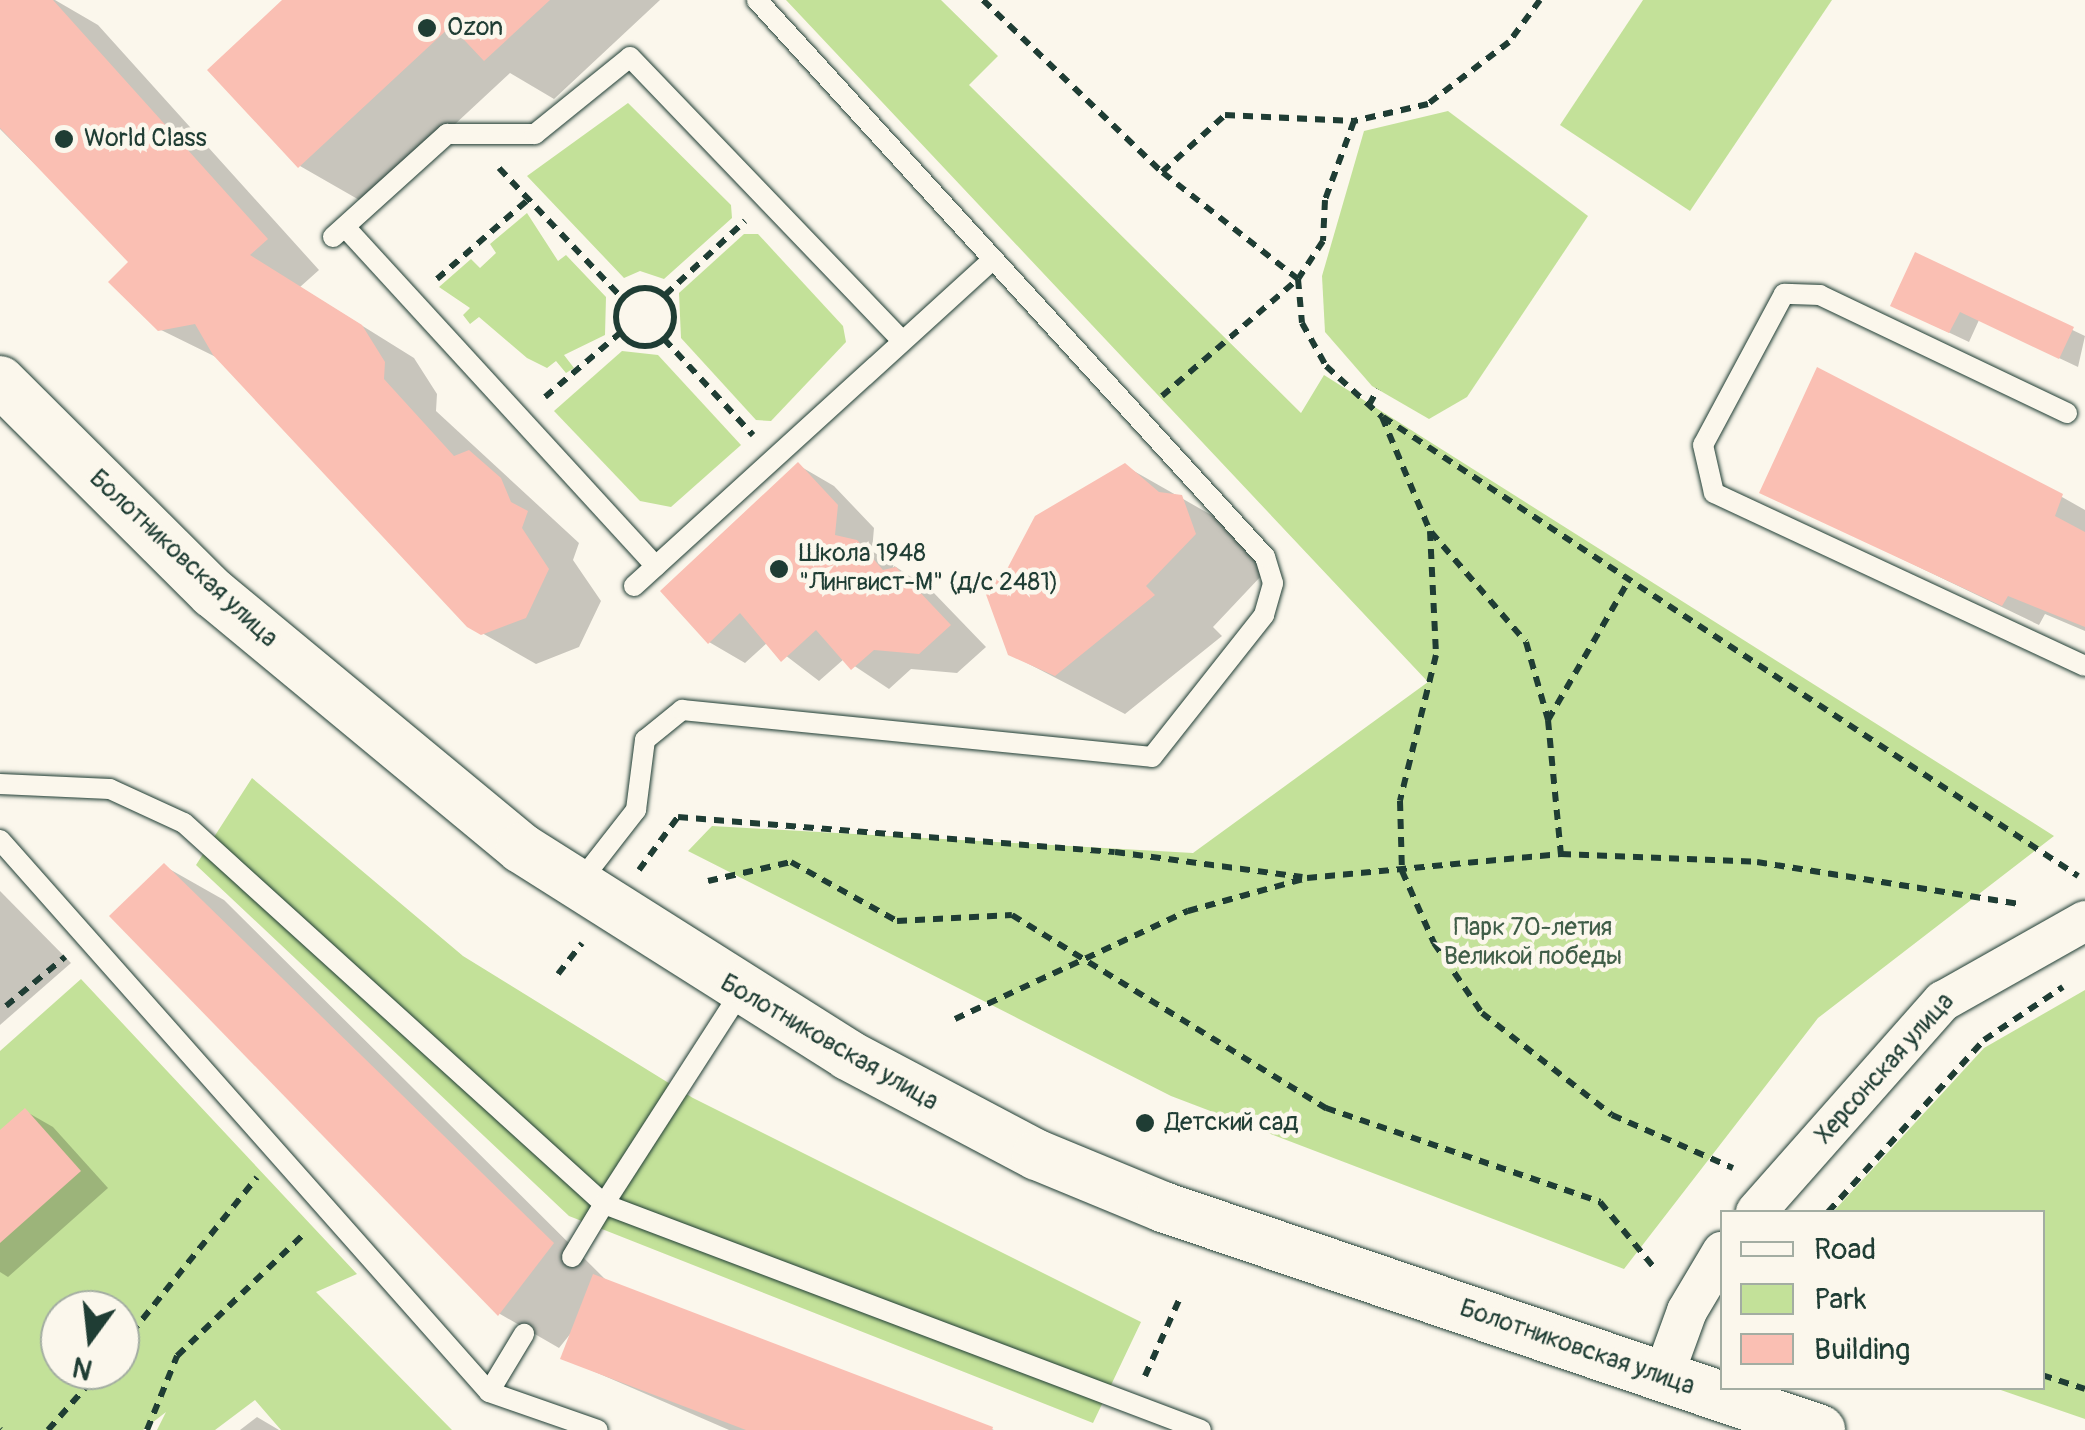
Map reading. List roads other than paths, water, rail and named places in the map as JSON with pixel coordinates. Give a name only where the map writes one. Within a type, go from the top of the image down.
[{"type":"street","name":"Болотниковская улица","points":[[0,381],[228,605],[576,887],[740,993],[1036,1155],[1820,1430]]},
{"type":"street","name":"Херсонская улица","points":[[1758,1210],[1943,1000],[1979,972],[2085,922]]},
{"type":"street","points":[[1663,1377],[1686,1310],[1720,1255]]},
{"type":"lane","points":[[576,887],[636,810],[645,740],[682,710],[1152,756],[1264,615],[1273,583],[1266,557],[757,0]]},
{"type":"lane","points":[[656,566],[413,300],[339,232],[448,134],[535,134],[630,57],[902,342]]},
{"type":"lane","points":[[634,586],[993,260]]},
{"type":"lane","points":[[2067,412],[1820,295],[1784,294],[1703,445],[1714,492],[2085,666]]},
{"type":"lane","points":[[0,784],[110,789],[184,824],[604,1204],[1201,1430]]},
{"type":"lane","points":[[0,840],[489,1392],[598,1430]]},
{"type":"lane","points":[[572,1258],[740,993]]},
{"type":"lane","points":[[489,1392],[524,1334]]},
{"type":"place","name":"Ozon","points":[[427,28]]},
{"type":"place","name":"World Class","points":[[64,139]]},
{"type":"place","name":"Школа 1948 \"Лингвист-М\" (д/с 2481)","points":[[779,569]]},
{"type":"place","name":"Детский сад","points":[[1145,1123]]},
{"type":"park label","name":"Парк 70-летия Великой победы","points":[[1533,944]]}]
